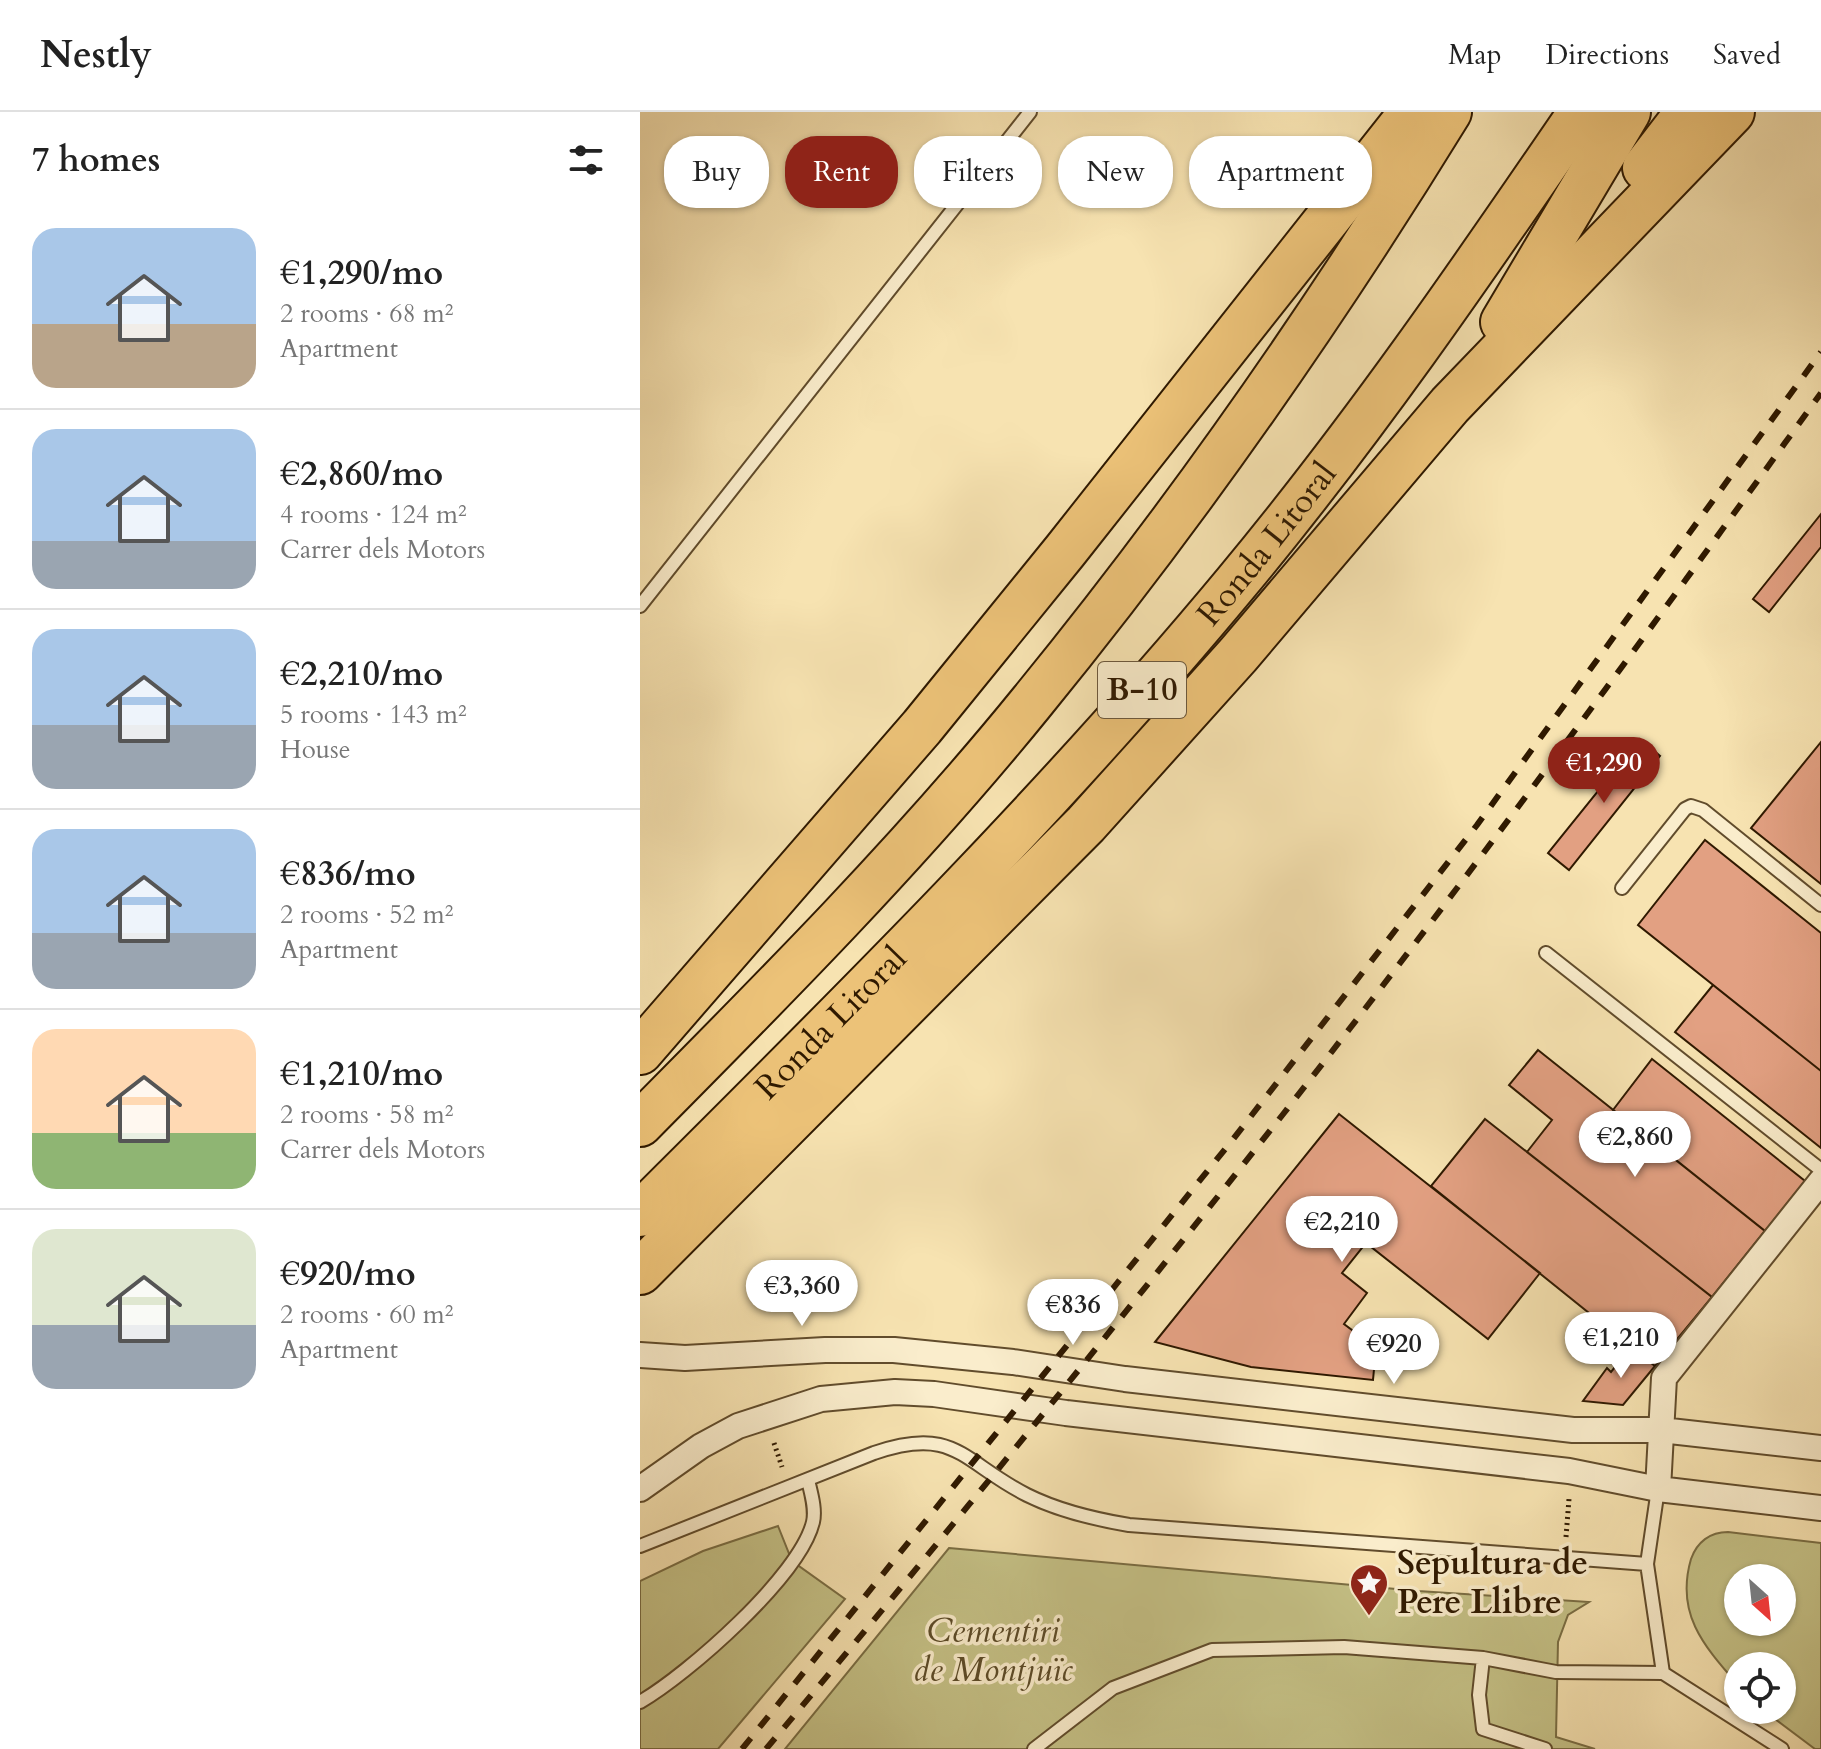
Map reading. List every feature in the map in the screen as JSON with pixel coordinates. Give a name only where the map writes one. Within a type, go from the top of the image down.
[{"type":"highway","points":[[1224,348],[1383,112]]},
{"type":"highway","points":[[640,1052],[922,727],[1412,112]]},
{"type":"highway","name":"Ronda Litoral","points":[[640,1124],[870,889],[1030,705],[1120,592],[1206,476],[1327,301],[1449,112]]},
{"type":"highway","name":"Ronda Litoral","points":[[658,1226],[899,956],[1067,775],[1235,584],[1329,468],[1417,351],[1581,112]]},
{"type":"highway","points":[[1450,405],[1529,280],[1628,112]]},
{"type":"highway","points":[[1522,329],[1688,112]]},
{"type":"highway","points":[[640,1272],[658,1226],[1086,824],[1238,655],[1450,405],[1732,112]]},
{"type":"street","points":[[1658,1489],[1664,1378],[1821,1181]]},
{"type":"street","points":[[640,1355],[685,1358],[825,1350],[894,1350],[1557,1428],[1661,1430],[1821,1448]]},
{"type":"street","points":[[640,1489],[701,1446],[738,1426],[821,1399],[895,1392],[934,1394],[1066,1413],[1569,1471],[1658,1489],[1821,1508]]},
{"type":"lane","points":[[640,606],[1030,112]]},
{"type":"lane","points":[[1622,888],[1685,809],[1691,806],[1703,810],[1821,905]]},
{"type":"lane","points":[[1546,953],[1821,1170]]},
{"type":"lane","points":[[640,1546],[895,1445],[919,1442],[959,1450],[1031,1497],[1098,1520],[1129,1525],[1647,1564]]},
{"type":"lane","points":[[640,1702],[693,1665],[750,1612],[779,1579],[813,1522],[813,1501],[808,1480]]},
{"type":"lane","points":[[1658,1489],[1647,1564],[1663,1673]]},
{"type":"lane","points":[[1042,1746],[1113,1688],[1212,1650],[1344,1647],[1483,1658],[1556,1672],[1663,1673],[1782,1749]]},
{"type":"lane","points":[[1483,1658],[1479,1695],[1483,1729],[1545,1749]]},
{"type":"path","points":[[770,1431],[789,1487]]},
{"type":"path","points":[[1565,1538],[1569,1490]]},
{"type":"green space","name":"Cementiri de Montjuïc","points":[[778,1526],[792,1561],[845,1599],[718,1749],[640,1749],[640,1581],[703,1551]]},
{"type":"green space","points":[[1728,1532],[1821,1543],[1821,1749],[1815,1749],[1782,1724],[1796,1724],[1796,1652],[1724,1652],[1724,1669],[1696,1628],[1687,1596],[1691,1559],[1705,1539]]},
{"type":"green space","name":"Cementiri de Montjuïc","points":[[949,1548],[1418,1591],[1589,1602],[1568,1615],[1558,1642],[1556,1737],[1595,1749],[785,1749]]},
{"type":"building","points":[[1821,514],[1821,547],[1769,612],[1753,599]]},
{"type":"building","points":[[1640,739],[1660,756],[1569,870],[1548,853]]},
{"type":"building","points":[[1821,742],[1821,884],[1751,828]]},
{"type":"building","points":[[1705,840],[1821,933],[1821,1071],[1638,925]]},
{"type":"building","points":[[1713,985],[1821,1071],[1821,1148],[1675,1032]]},
{"type":"building","points":[[1538,1050],[1765,1231],[1712,1297],[1527,1152],[1552,1120],[1509,1085]]},
{"type":"building","points":[[1652,1059],[1805,1181],[1765,1231],[1613,1110]]},
{"type":"building","points":[[1339,1114],[1540,1273],[1488,1339],[1366,1243],[1342,1273],[1367,1293],[1344,1324],[1376,1348],[1373,1380],[1251,1367],[1155,1342]]},
{"type":"building","points":[[1485,1119],[1712,1297],[1655,1366],[1431,1186]]},
{"type":"building","points":[[1632,1346],[1655,1366],[1623,1405],[1583,1401],[1607,1368],[1611,1372]]},
{"type":"railway","points":[[742,1749],[1234,1138],[1477,825],[1821,352]]},
{"type":"railway","points":[[766,1749],[1028,1433],[1284,1113],[1556,756],[1821,393]]},
{"type":"place","name":"Sepultura de Pere Llibre","points":[[1369,1617]]}]
